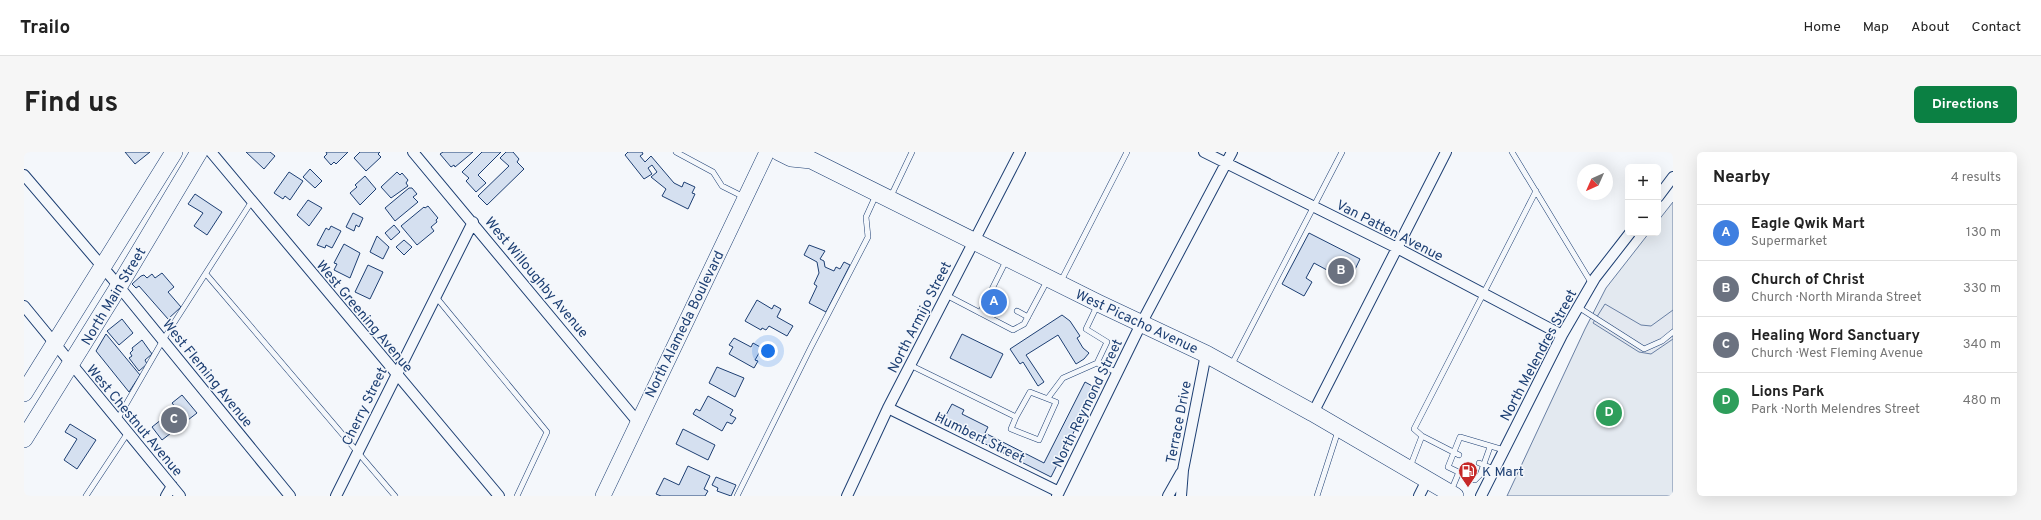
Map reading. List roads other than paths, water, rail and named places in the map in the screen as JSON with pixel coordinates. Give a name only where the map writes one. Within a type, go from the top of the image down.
[{"type":"main road","name":"North Main Street","points":[[24,393],[174,152]]},
{"type":"main road","name":"North Main Street","points":[[24,439],[120,286],[199,152]]},
{"type":"main road","name":"West Picacho Avenue","points":[[779,152],[791,158],[808,156],[973,242],[1206,354],[1313,413],[1452,494]]},
{"type":"street","name":"West Greening Avenue","points":[[211,152],[395,374],[499,496]]},
{"type":"street","name":"West Willoughby Avenue","points":[[414,152],[637,421]]},
{"type":"street","name":"North Alameda Boulevard","points":[[603,496],[637,421],[767,152]]},
{"type":"street","name":"North Armijo Street","points":[[847,496],[888,408],[1020,152]]},
{"type":"street","name":"Van Patten Avenue","points":[[1204,152],[1397,248],[1562,335]]},
{"type":"street","name":"North Reymond Street","points":[[1058,494],[1141,324],[1232,152]]},
{"type":"street","points":[[1313,413],[1446,152]]},
{"type":"street","name":"West Fleming Avenue","points":[[24,175],[120,286],[290,496]]},
{"type":"street","points":[[1661,192],[1673,177]]},
{"type":"street","name":"Cherry Street","points":[[336,496],[395,374],[473,222]]},
{"type":"street","name":"North Melendres Street","points":[[1481,496],[1562,335],[1592,284],[1628,236]]},
{"type":"street","name":"West Chestnut Avenue","points":[[24,306],[56,343],[116,421],[180,496]]},
{"type":"street","name":"Terrace Drive","points":[[1181,496],[1183,470],[1206,354]]},
{"type":"street","name":"Humbert Street","points":[[888,408],[1058,494]]},
{"type":"street","points":[[1168,496],[1183,470]]},
{"type":"street","points":[[1419,496],[1427,480]]},
{"type":"street","points":[[166,496],[172,486]]},
{"type":"lane","points":[[676,152],[713,172],[722,186],[745,197]]},
{"type":"lane","points":[[737,496],[811,347],[868,238],[866,217],[884,195],[912,152]]},
{"type":"lane","points":[[946,296],[1013,330],[1024,324],[1054,281],[1127,152]]},
{"type":"lane","points":[[1230,367],[1342,152]]},
{"type":"lane","points":[[1512,152],[1592,284]]},
{"type":"lane","points":[[1459,455],[1422,436],[1414,429],[1536,191]]},
{"type":"lane","points":[[116,421],[163,340],[252,201]]},
{"type":"lane","points":[[980,313],[1008,258]]},
{"type":"lane","points":[[206,274],[395,496]]},
{"type":"lane","points":[[435,296],[547,432],[517,496]]},
{"type":"lane","points":[[988,296],[999,302]]},
{"type":"lane","points":[[1048,398],[1063,378],[1097,363],[1107,342],[1086,329],[1098,303]]},
{"type":"lane","points":[[1578,307],[1644,349],[1662,341],[1673,332]]},
{"type":"lane","points":[[1016,311],[1028,317]]},
{"type":"lane","points":[[1097,363],[1118,373]]},
{"type":"lane","points":[[910,365],[1016,417]]},
{"type":"lane","points":[[1030,392],[1056,402],[1039,440],[1011,429],[1016,417],[1030,392]]},
{"type":"lane","points":[[1317,496],[1339,428]]},
{"type":"lane","points":[[86,496],[127,434]]},
{"type":"lane","points":[[1409,469],[1422,436]]},
{"type":"lane","points":[[1490,447],[1481,464],[1480,475],[1475,480],[1448,466],[1460,437],[1504,450]]},
{"type":"lane","points":[[1481,464],[1494,469]]},
{"type":"lane","points":[[1452,494],[1459,472]]},
{"type":"place","name":"Church of Christ","points":[[1341,271]]},
{"type":"place","name":"Eagle Qwik Mart","points":[[994,302]]},
{"type":"place","name":"Lions Park","points":[[1609,413]]},
{"type":"place","name":"Healing Word Sanctuary","points":[[174,420]]},
{"type":"place","name":"K Mart","points":[[1468,488]]}]
